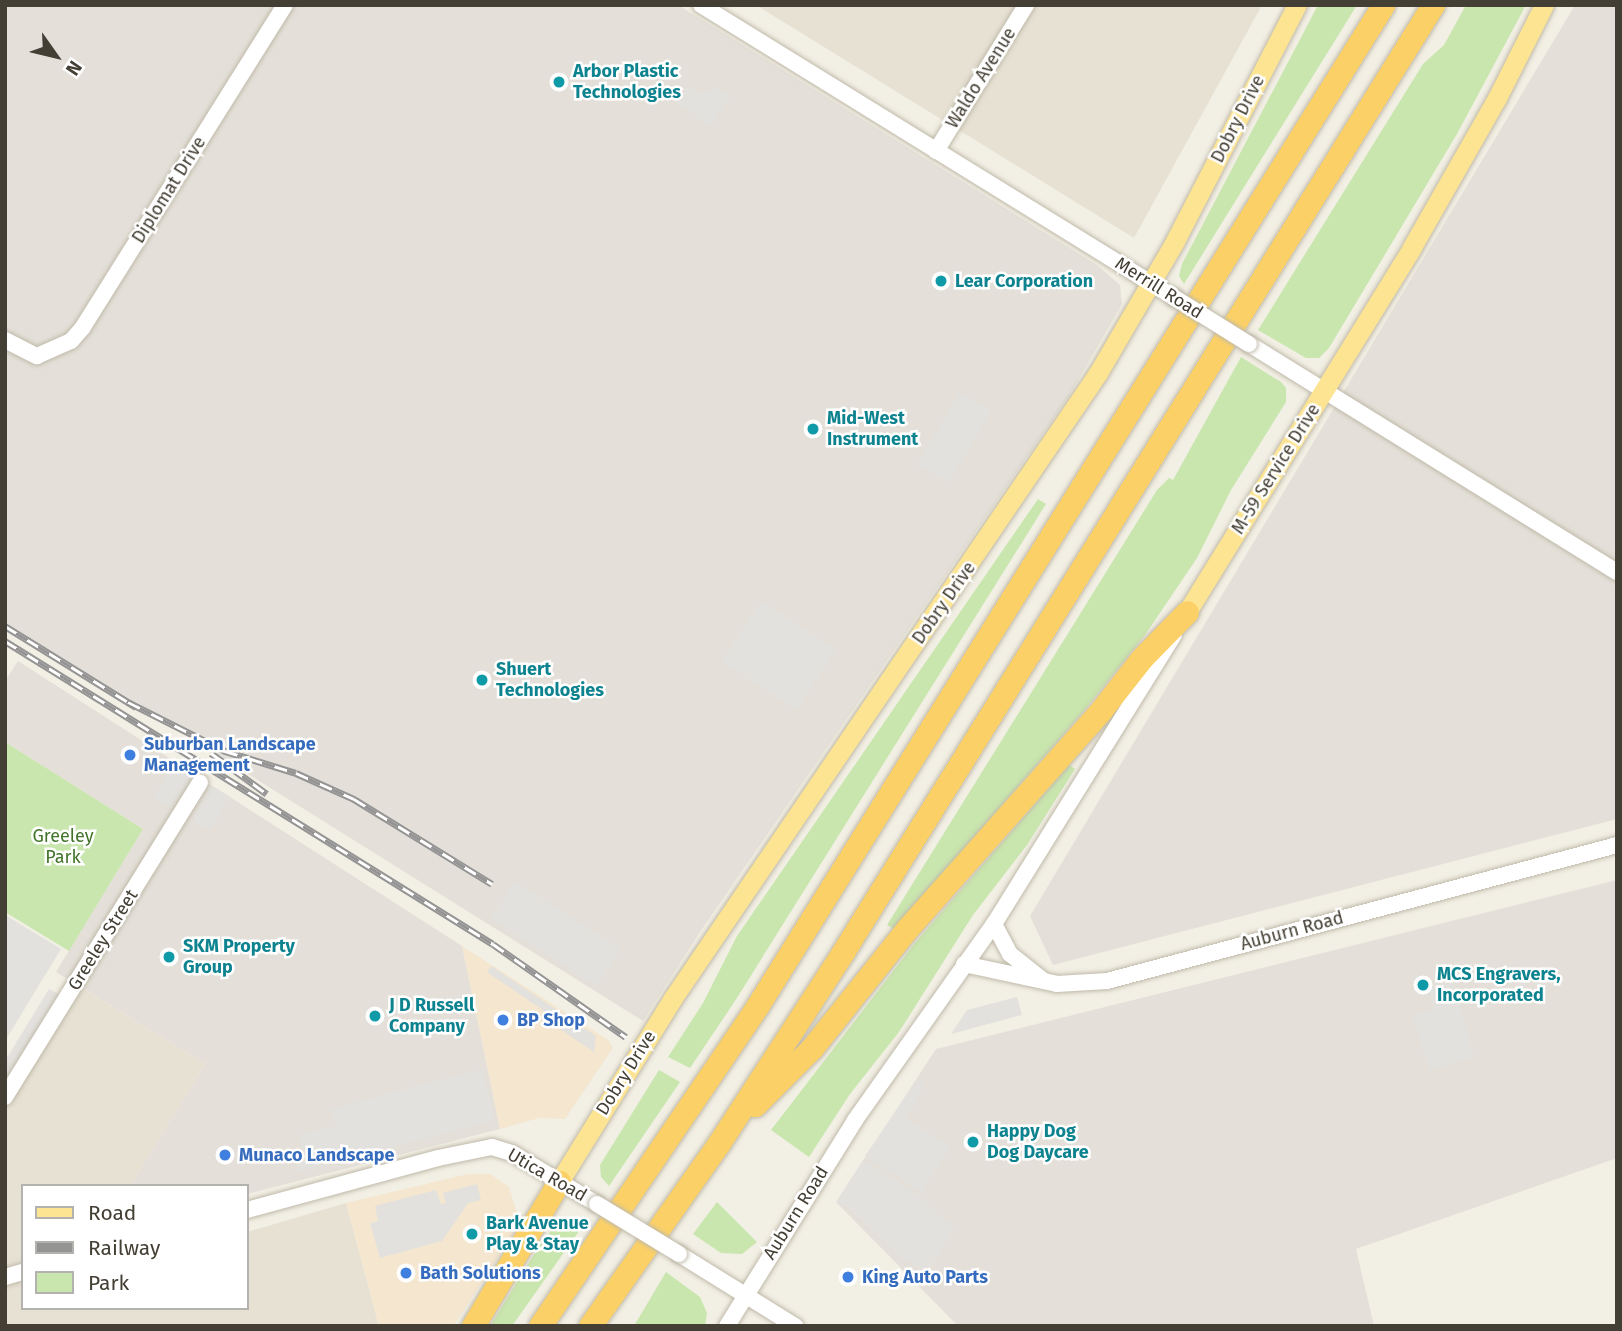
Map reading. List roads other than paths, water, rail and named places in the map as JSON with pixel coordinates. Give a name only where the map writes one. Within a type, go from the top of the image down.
[{"type":"highway","points":[[540,1326],[758,1005],[1383,5]]},
{"type":"highway","points":[[590,1326],[719,1143],[843,952],[1433,5]]},
{"type":"highway","points":[[719,1143],[812,1048],[907,929],[1102,709],[1142,658],[1186,612]]},
{"type":"highway","points":[[473,1326],[559,1182]]},
{"type":"main road","name":"Dobry Drive","points":[[559,1182],[673,998],[1059,435],[1151,283],[1297,5]]},
{"type":"main road","name":"M-59 Service Drive","points":[[1186,612],[1324,391],[1467,152],[1544,5]]},
{"type":"street","name":"Diplomat Drive","points":[[5,340],[37,356],[71,341],[83,327],[285,5]]},
{"type":"street","name":"Merrill Road","points":[[701,5],[1617,572]]},
{"type":"street","name":"Waldo Avenue","points":[[936,151],[1026,5]]},
{"type":"street","name":"M-59 Service Drive","points":[[994,924],[1156,666],[1186,612]]},
{"type":"street","name":"Greeley Street","points":[[5,1097],[200,783]]},
{"type":"street","name":"Auburn Road","points":[[964,964],[1045,981],[1083,984],[1118,978],[1617,845]]},
{"type":"street","name":"Auburn Road","points":[[727,1326],[855,1120],[994,924]]},
{"type":"street","points":[[994,924],[1010,954],[1045,981]]},
{"type":"street","name":"Utica Road","points":[[248,1210],[438,1158],[492,1147],[512,1153],[794,1326]]},
{"type":"railway","points":[[5,626],[136,707]]},
{"type":"railway","points":[[5,641],[493,944],[626,1037]]},
{"type":"railway","points":[[128,702],[225,751],[296,773],[354,799],[492,884]]},
{"type":"railway","points":[[211,753],[267,794]]},
{"type":"place","name":"Arbor Plastic Technologies","points":[[559,82]]},
{"type":"place","name":"Lear Corporation","points":[[941,281]]},
{"type":"place","name":"Mid-West Instrument","points":[[813,429]]},
{"type":"place","name":"Shuert Technologies","points":[[482,680]]},
{"type":"place","name":"Suburban Landscape Management","points":[[130,755]]},
{"type":"place","name":"SKM Property Group","points":[[169,957]]},
{"type":"place","name":"MCS Engravers, Incorporated","points":[[1423,985]]},
{"type":"place","name":"J D Russell Company","points":[[375,1016]]},
{"type":"place","name":"BP Shop","points":[[503,1020]]},
{"type":"place","name":"Happy Dog Dog Daycare","points":[[973,1142]]},
{"type":"place","name":"Munaco Landscape","points":[[225,1155]]},
{"type":"place","name":"Bark Avenue Play & Stay","points":[[472,1234]]},
{"type":"place","name":"Bath Solutions","points":[[406,1273]]},
{"type":"place","name":"King Auto Parts","points":[[848,1277]]},
{"type":"park label","name":"Greeley Park","points":[[63,847]]}]
